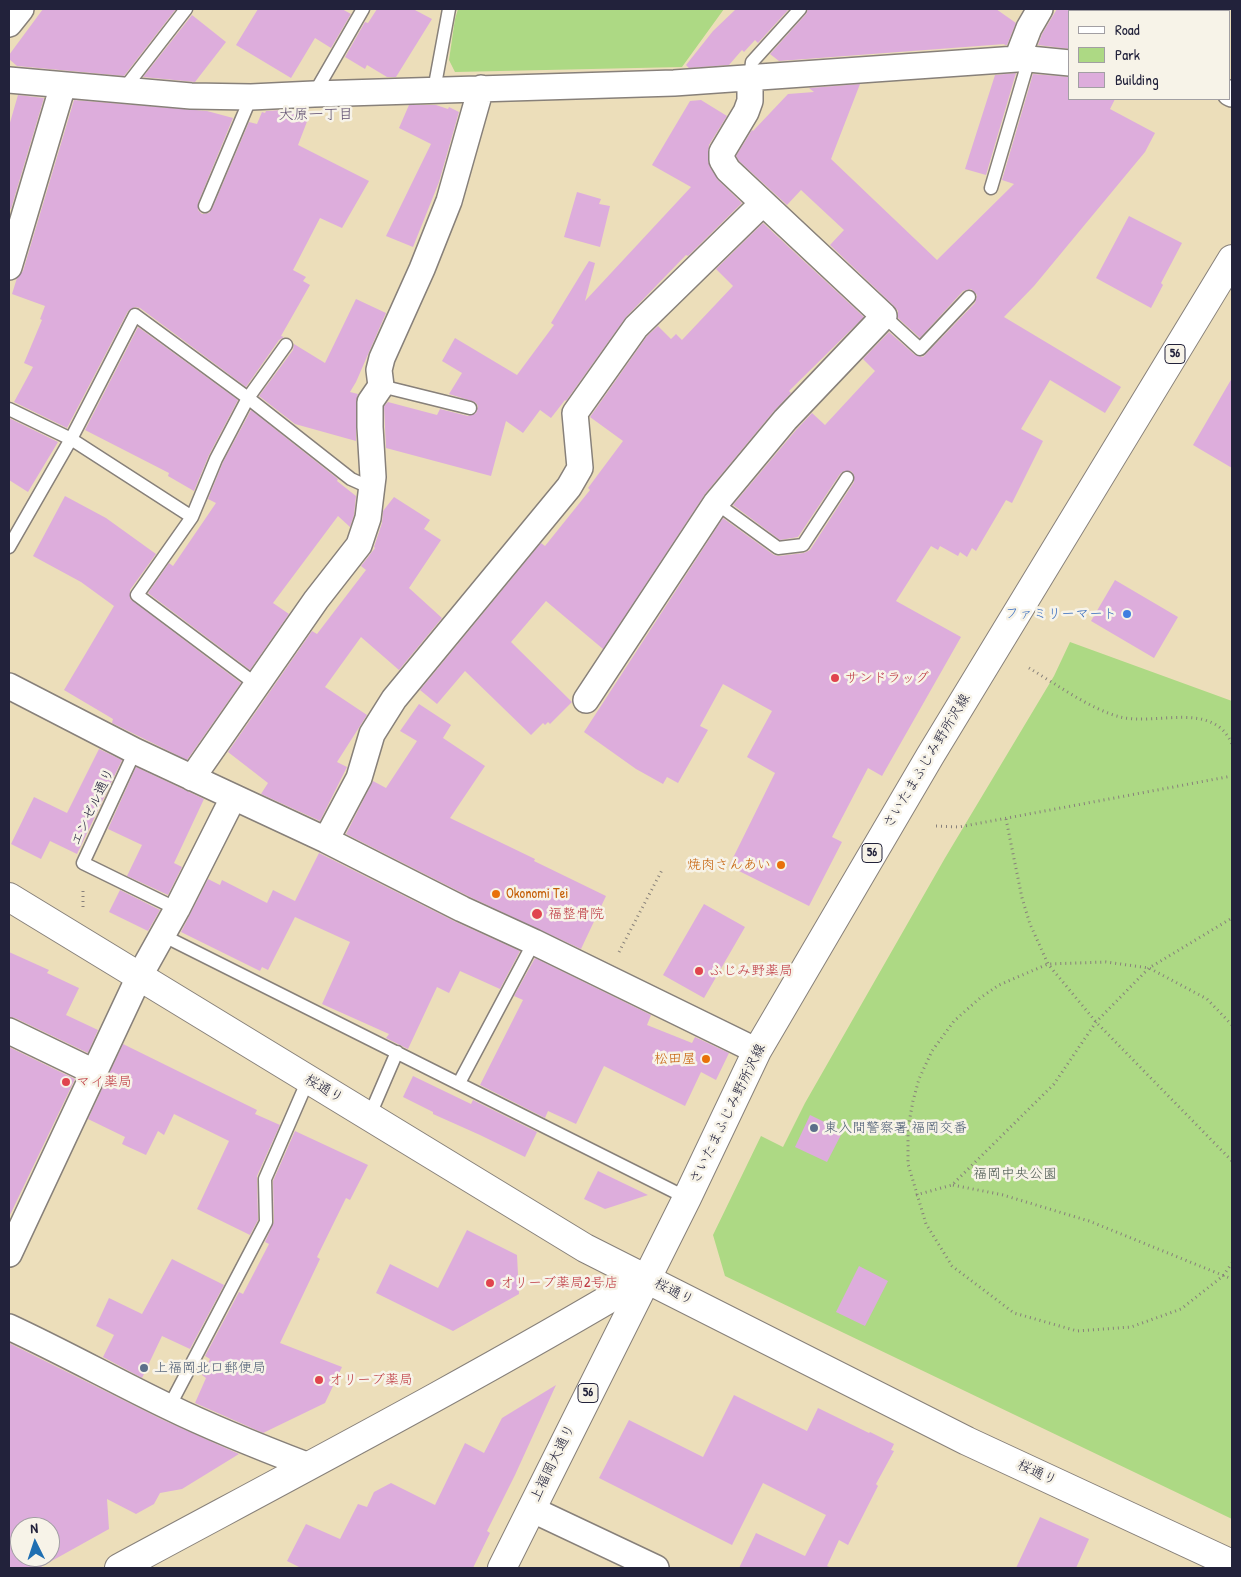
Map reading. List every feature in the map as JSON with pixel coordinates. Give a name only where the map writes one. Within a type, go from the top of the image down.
[{"type":"street","points":[[9,24],[21,9]]},
{"type":"street","points":[[1023,59],[1029,28],[1040,9]]},
{"type":"street","points":[[9,80],[191,96],[251,97],[674,83],[1023,59],[1068,63]]},
{"type":"street","points":[[586,700],[716,503],[785,420],[884,316],[763,204],[728,170],[722,160],[722,152],[746,112],[750,101],[750,79]]},
{"type":"street","points":[[9,266],[63,85]]},
{"type":"street","points":[[192,778],[316,600],[359,545],[368,518],[373,477],[370,402],[381,386],[379,370],[382,358],[422,269],[449,201],[481,88]]},
{"type":"street","points":[[326,840],[359,778],[372,734],[394,699],[568,487],[580,468],[575,413],[636,327],[763,204]]},
{"type":"street","name":"さいたまふじみ野所沢線","points":[[646,1278],[757,1052],[934,748],[1232,259]]},
{"type":"street","points":[[9,686],[135,751],[326,840],[462,909],[534,942],[757,1052]]},
{"type":"street","points":[[9,1254],[139,977],[177,909],[234,798]]},
{"type":"street","name":"桜通り","points":[[9,897],[585,1248],[967,1441],[1232,1564]]},
{"type":"street","points":[[9,1031],[94,1072]]},
{"type":"street","points":[[119,1568],[309,1466],[646,1278]]},
{"type":"street","name":"上福岡大通り","points":[[502,1568],[646,1278]]},
{"type":"street","points":[[9,1327],[169,1407],[309,1466]]},
{"type":"street","points":[[531,1509],[656,1568]]},
{"type":"lane","points":[[124,89],[186,9]]},
{"type":"lane","points":[[314,94],[363,9]]},
{"type":"lane","points":[[434,90],[449,9]]},
{"type":"lane","points":[[750,79],[752,62],[800,9]]},
{"type":"lane","points":[[991,188],[1023,59]]},
{"type":"lane","points":[[206,206],[251,97]]},
{"type":"lane","points":[[884,316],[920,349],[969,297]]},
{"type":"lane","points":[[9,547],[70,439],[135,315],[248,398],[352,479],[371,488]]},
{"type":"lane","points":[[256,685],[137,595],[192,517],[216,459],[248,398],[286,345]]},
{"type":"lane","points":[[381,386],[470,408]]},
{"type":"lane","points":[[9,409],[70,439],[192,517]]},
{"type":"lane","points":[[716,503],[778,548],[803,546],[847,478]]},
{"type":"lane","name":"エンゼル通り","points":[[135,751],[84,863],[177,909]]},
{"type":"lane","points":[[162,935],[686,1198]]},
{"type":"lane","points":[[459,1083],[534,942]]},
{"type":"lane","points":[[369,1117],[397,1052]]},
{"type":"lane","points":[[169,1407],[266,1222],[265,1179],[308,1080]]},
{"type":"path","points":[[1028,668],[1102,710],[1134,719],[1201,718],[1215,724],[1229,737],[1232,744]]},
{"type":"path","points":[[936,826],[959,827],[1232,776]]},
{"type":"path","points":[[1006,819],[1022,898],[1030,924],[1048,964],[1096,1022],[1232,1161]]},
{"type":"path","points":[[83,943],[84,863]]},
{"type":"path","points":[[606,977],[662,870]]},
{"type":"path","points":[[952,1185],[1054,1084],[1096,1022],[1149,968],[1232,918]]},
{"type":"path","points":[[1232,1025],[1207,999],[1149,968],[1106,962],[1048,964],[999,985],[980,998],[954,1021],[932,1051],[917,1086],[908,1128],[908,1164],[926,1224],[952,1266],[1014,1313],[1077,1331],[1131,1327],[1181,1309],[1223,1276],[1232,1263]]},
{"type":"path","points":[[916,1195],[952,1185],[1003,1195],[1089,1221],[1232,1279]]},
{"type":"green space","points":[[458,9],[724,9],[682,67],[455,72],[449,60]]},
{"type":"green space","name":"福岡中央公園","points":[[1070,642],[1232,701],[1232,1519],[725,1276],[713,1235],[761,1136],[783,1147],[805,1103],[945,858],[1054,676]]},
{"type":"building","points":[[43,9],[176,9],[124,76],[17,66],[9,59],[9,55]]},
{"type":"building","points":[[258,9],[342,9],[351,14],[331,48],[315,38],[291,78],[236,45]]},
{"type":"building","points":[[377,9],[413,9],[432,19],[396,77],[387,77],[367,65],[365,69],[345,57],[365,22],[368,23]]},
{"type":"building","points":[[736,9],[789,9],[758,43],[755,40],[744,52],[742,50],[729,65],[689,68],[686,65],[713,31]]},
{"type":"building","points":[[808,9],[996,9],[1016,23],[1007,45],[779,61],[770,54],[806,14]]},
{"type":"building","points":[[1057,9],[1070,9],[1068,10],[1068,49],[1038,45],[1042,34]]},
{"type":"building","points":[[192,15],[226,42],[195,82],[143,77]]},
{"type":"building","points":[[1016,73],[986,175],[965,169],[995,75]]},
{"type":"building","points":[[1033,74],[1068,77],[1068,100],[1114,100],[1110,109],[1155,133],[1145,152],[1034,286],[1004,317],[1121,387],[1105,413],[1050,380],[1021,429],[1043,441],[1012,503],[1006,500],[976,551],[972,548],[967,557],[960,552],[958,556],[940,546],[938,550],[931,546],[896,601],[961,637],[882,776],[868,768],[832,837],[842,842],[809,906],[729,866],[775,773],[747,757],[772,711],[723,684],[700,726],[708,730],[678,783],[667,777],[663,784],[636,769],[584,732],[723,518],[774,555],[804,553],[810,550],[854,482],[854,475],[851,471],[844,471],[840,474],[798,537],[780,540],[733,505],[812,413],[825,425],[875,371],[863,359],[889,332],[915,355],[923,357],[975,303],[977,295],[971,289],[963,291],[920,338],[898,318],[898,311],[894,306],[830,245],[844,230],[801,190],[787,205],[739,161],[736,156],[752,130],[788,94],[814,92],[809,88],[860,84],[831,159],[937,260],[1014,184],[1002,180]]},
{"type":"building","points":[[18,95],[44,98],[11,209],[9,208],[9,126]]},
{"type":"building","points":[[74,100],[207,111],[233,118],[198,203],[198,210],[202,214],[209,213],[212,209],[249,122],[257,124],[262,112],[265,113],[266,111],[284,110],[308,119],[298,145],[369,181],[342,228],[320,218],[293,270],[306,277],[303,281],[310,285],[281,336],[284,337],[279,340],[246,387],[140,308],[135,307],[128,311],[67,428],[14,402],[33,367],[24,363],[42,320],[40,319],[45,306],[12,294],[17,278],[23,271]]},
{"type":"building","points":[[701,100],[727,116],[709,145],[708,160],[718,180],[742,203],[688,256],[686,255],[626,317],[566,401],[551,418],[540,410],[523,433],[506,421],[491,476],[386,448],[384,406],[388,402],[437,415],[440,409],[468,416],[476,413],[478,406],[475,402],[449,394],[462,373],[442,361],[455,338],[517,375],[554,325],[551,323],[589,261],[595,263],[585,301],[691,187],[652,165],[690,101]]},
{"type":"building","points":[[409,105],[436,105],[448,109],[449,107],[459,112],[439,182],[413,247],[386,236],[431,144],[399,128]]},
{"type":"building","points":[[577,192],[601,199],[599,204],[610,206],[600,247],[564,237]]},
{"type":"building","points":[[1129,216],[1182,243],[1161,283],[1163,285],[1151,308],[1096,278]]},
{"type":"building","points":[[763,223],[864,317],[789,391],[791,393],[705,494],[603,649],[546,601],[511,642],[572,702],[550,724],[548,722],[545,725],[543,723],[531,735],[465,671],[437,704],[420,690],[541,543],[545,546],[590,490],[588,488],[623,441],[590,417],[647,336],[658,326],[671,339],[676,334],[682,340],[733,286],[716,269]]},
{"type":"building","points":[[356,299],[386,313],[350,392],[358,394],[356,402],[356,441],[295,424],[259,396],[293,350],[294,344],[325,363]]},
{"type":"building","points":[[138,327],[238,400],[209,455],[194,491],[168,476],[169,473],[85,430]]},
{"type":"building","points":[[1232,378],[1232,468],[1193,445]]},
{"type":"building","points":[[251,410],[338,479],[337,481],[356,496],[354,515],[350,527],[338,516],[273,603],[289,614],[250,670],[148,593],[169,563],[173,566],[216,503],[208,499],[223,462]]},
{"type":"building","points":[[9,418],[58,442],[28,492],[9,480]]},
{"type":"building","points":[[65,496],[106,518],[156,554],[130,590],[130,599],[241,683],[187,760],[112,723],[113,719],[64,690],[114,606],[81,582],[33,556]]},
{"type":"building","points":[[394,497],[430,520],[424,529],[441,540],[409,588],[442,618],[399,670],[361,637],[325,687],[367,715],[337,762],[347,767],[320,821],[261,794],[268,783],[228,752],[312,631],[317,634],[366,570],[361,566],[375,548],[382,523],[383,511]]},
{"type":"building","points":[[1115,580],[1178,617],[1154,658],[1091,621]]},
{"type":"building","points":[[419,704],[451,725],[443,738],[485,766],[450,818],[606,896],[581,949],[468,896],[346,834],[373,781],[386,788],[417,741],[400,731]]},
{"type":"building","points":[[99,749],[122,760],[77,854],[50,841],[41,859],[11,844],[34,797],[67,813]]},
{"type":"building","points":[[136,767],[204,799],[174,863],[182,867],[168,895],[127,876],[142,845],[108,829]]},
{"type":"building","points":[[319,853],[456,922],[520,951],[500,989],[460,971],[449,993],[437,987],[408,1049],[386,1038],[389,1034],[322,1004],[350,942],[295,917],[268,970],[262,967],[260,971],[181,932],[208,879],[220,885],[222,880],[267,903],[273,890],[295,901]]},
{"type":"building","points":[[120,890],[160,910],[148,931],[109,912]]},
{"type":"building","points":[[704,904],[745,927],[704,998],[663,975]]},
{"type":"building","points":[[9,952],[49,970],[47,973],[79,988],[66,1015],[98,1030],[88,1053],[15,1018],[9,1017]]},
{"type":"building","points":[[535,958],[651,1015],[647,1025],[692,1043],[695,1037],[729,1053],[716,1080],[701,1072],[685,1106],[604,1066],[576,1124],[548,1111],[545,1118],[480,1085],[523,1000],[514,996]]},
{"type":"building","points":[[123,1044],[257,1110],[255,1114],[280,1125],[257,1176],[258,1220],[250,1235],[197,1209],[229,1141],[174,1114],[164,1135],[158,1131],[146,1155],[122,1144],[125,1137],[88,1119]]},
{"type":"building","points":[[9,1047],[75,1079],[9,1217]]},
{"type":"building","points":[[413,1076],[471,1104],[473,1100],[537,1132],[525,1157],[433,1114],[433,1112],[403,1097]]},
{"type":"building","points":[[810,1115],[843,1131],[827,1162],[795,1147]]},
{"type":"building","points":[[295,1131],[368,1165],[350,1200],[346,1198],[317,1257],[320,1259],[280,1343],[342,1367],[325,1403],[263,1433],[195,1403],[206,1378],[202,1375],[210,1359],[205,1356],[239,1292],[243,1294],[269,1244],[265,1242],[274,1222],[273,1181]]},
{"type":"building","points":[[598,1171],[648,1195],[605,1209],[584,1199]]},
{"type":"building","points":[[467,1230],[517,1255],[519,1294],[453,1331],[376,1293],[390,1264],[438,1288]]},
{"type":"building","points":[[172,1259],[224,1285],[190,1349],[162,1336],[142,1378],[103,1357],[114,1335],[96,1326],[109,1298],[142,1314]]},
{"type":"building","points":[[859,1266],[888,1281],[865,1326],[836,1312]]},
{"type":"building","points":[[9,1343],[163,1420],[239,1454],[182,1489],[160,1493],[154,1504],[136,1514],[107,1499],[109,1529],[60,1556],[60,1517],[10,1517],[10,1567],[41,1567],[9,1568]]},
{"type":"building","points":[[556,1385],[487,1531],[490,1533],[473,1568],[301,1568],[287,1561],[306,1524],[340,1539],[358,1504],[367,1507],[374,1492],[391,1483],[435,1505],[465,1443],[484,1453],[502,1418]]},
{"type":"building","points":[[734,1395],[807,1431],[818,1408],[894,1444],[891,1450],[894,1451],[876,1484],[878,1486],[848,1545],[839,1540],[827,1566],[832,1568],[739,1568],[756,1533],[805,1556],[826,1515],[763,1483],[732,1545],[599,1478],[629,1420],[703,1457]]},
{"type":"building","points":[[1040,1517],[1089,1539],[1076,1568],[1016,1568]]},
{"type":"place","name":"ファミリーマート","points":[[1127,614]]},
{"type":"place","name":"サンドラッグ","points":[[835,678]]},
{"type":"place","name":"焼肉さんあい","points":[[781,865]]},
{"type":"place","name":"Okonomi Tei","points":[[496,894]]},
{"type":"place","name":"福整骨院","points":[[537,914]]},
{"type":"place","name":"ふじみ野薬局","points":[[699,971]]},
{"type":"place","name":"松田屋","points":[[706,1059]]},
{"type":"place","name":"マイ薬局","points":[[66,1082]]},
{"type":"place","name":"東入間警察署 福岡交番","points":[[814,1128]]},
{"type":"place","name":"オリーブ薬局2号店","points":[[490,1283]]},
{"type":"place","name":"上福岡北口郵便局","points":[[144,1368]]},
{"type":"place","name":"オリーブ薬局","points":[[319,1380]]},
{"type":"district","name":"大原一丁目","points":[[316,115]]}]
